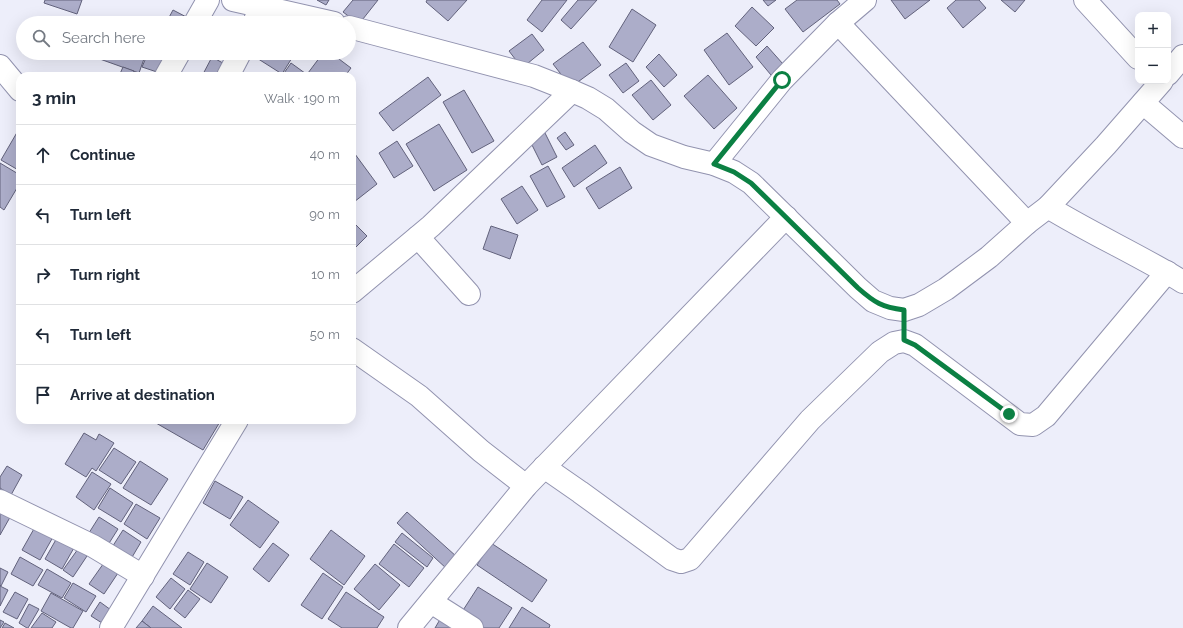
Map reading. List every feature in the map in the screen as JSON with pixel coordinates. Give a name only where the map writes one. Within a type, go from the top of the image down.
[{"type":"street","points":[[199,16],[208,0]]},
{"type":"street","points":[[233,0],[257,15]]},
{"type":"street","points":[[714,164],[782,80],[838,23],[865,0]]},
{"type":"street","points":[[1085,0],[1135,55]]},
{"type":"street","points":[[838,23],[1027,223]]},
{"type":"street","points":[[356,29],[534,76],[588,98],[606,109],[632,132],[651,145],[684,157],[714,164],[734,172],[751,183],[858,288],[874,301],[890,308],[904,310],[918,305],[946,289],[989,257],[1027,223],[1048,207],[1106,145],[1159,84]]},
{"type":"street","points":[[1171,70],[1183,56]]},
{"type":"street","points":[[168,72],[175,60]]},
{"type":"street","points":[[230,72],[236,60]]},
{"type":"street","points":[[0,66],[16,85]]},
{"type":"street","points":[[356,289],[436,221],[572,91]]},
{"type":"street","points":[[1143,103],[1183,136]]},
{"type":"street","points":[[544,467],[672,559],[681,562],[690,559],[810,420],[880,352],[894,343],[904,340],[915,345],[1020,424],[1033,425],[1046,416],[1175,277],[1069,220],[1048,207]]},
{"type":"street","points":[[409,628],[526,486],[786,217]]},
{"type":"street","points":[[418,237],[469,294]]},
{"type":"street","points":[[904,310],[904,340]]},
{"type":"street","points":[[356,352],[419,396],[481,451],[526,486]]},
{"type":"street","points":[[111,628],[235,424]]},
{"type":"street","points":[[0,501],[92,546],[143,576]]},
{"type":"street","points":[[431,602],[472,628]]},
{"type":"building","points":[[45,0],[82,0],[77,14],[44,3]]},
{"type":"building","points":[[317,0],[329,0],[326,5]]},
{"type":"building","points":[[353,0],[378,0],[359,24],[356,22],[356,16],[348,16],[343,12]]},
{"type":"building","points":[[427,0],[467,0],[448,21],[426,2]]},
{"type":"building","points":[[542,0],[567,0],[542,32],[527,20]]},
{"type":"building","points":[[578,0],[597,0],[571,29],[561,20]]},
{"type":"building","points":[[763,0],[776,0],[768,6]]},
{"type":"building","points":[[797,0],[837,0],[840,4],[803,32],[785,9]]},
{"type":"building","points":[[891,0],[930,0],[905,19]]},
{"type":"building","points":[[956,0],[979,0],[986,8],[963,28],[947,8]]},
{"type":"building","points":[[1001,0],[1025,0],[1015,12]]},
{"type":"building","points":[[752,7],[774,28],[756,46],[735,26]]},
{"type":"building","points":[[632,9],[656,25],[633,62],[609,47]]},
{"type":"building","points":[[173,10],[184,16],[170,16]]},
{"type":"building","points":[[727,33],[753,67],[729,85],[704,50]]},
{"type":"building","points":[[532,34],[544,50],[522,68],[509,51]]},
{"type":"building","points":[[583,42],[601,65],[571,87],[553,64]]},
{"type":"building","points":[[767,46],[783,64],[771,75],[756,57]]},
{"type":"building","points":[[659,54],[677,75],[664,87],[646,67]]},
{"type":"building","points":[[103,60],[144,60],[139,72]]},
{"type":"building","points":[[145,60],[171,60],[167,72],[157,72],[142,67]]},
{"type":"building","points":[[210,60],[217,60],[230,67],[227,72],[204,72]]},
{"type":"building","points":[[260,60],[291,60],[283,72],[279,72]]},
{"type":"building","points":[[318,60],[340,60],[351,68],[348,72],[309,72]]},
{"type":"building","points":[[291,63],[303,72],[285,72]]},
{"type":"building","points":[[626,63],[639,81],[623,93],[609,75]]},
{"type":"building","points":[[123,67],[134,71],[134,72],[121,72]]},
{"type":"building","points":[[708,75],[737,108],[714,129],[684,96]]},
{"type":"building","points":[[428,77],[441,95],[393,131],[379,113]]},
{"type":"building","points":[[651,80],[671,105],[653,120],[632,95]]},
{"type":"building","points":[[464,90],[494,141],[472,153],[443,102]]},
{"type":"building","points":[[439,124],[467,170],[434,191],[406,144]]},
{"type":"building","points":[[544,131],[557,157],[542,165],[529,139]]},
{"type":"building","points":[[565,132],[574,145],[566,150],[557,138]]},
{"type":"building","points":[[16,134],[16,169],[1,160]]},
{"type":"building","points":[[397,141],[413,166],[394,178],[379,153]]},
{"type":"building","points":[[595,145],[607,163],[574,187],[562,168]]},
{"type":"building","points":[[356,155],[377,184],[356,200]]},
{"type":"building","points":[[0,163],[16,173],[16,190],[4,210],[0,207]]},
{"type":"building","points":[[548,166],[565,197],[547,207],[530,176]]},
{"type":"building","points":[[620,167],[632,188],[599,209],[586,188]]},
{"type":"building","points":[[522,186],[538,210],[517,224],[501,199]]},
{"type":"building","points":[[356,225],[367,236],[356,247]]},
{"type":"building","points":[[491,226],[518,235],[510,259],[483,249]]},
{"type":"building","points":[[158,424],[219,424],[203,450]]},
{"type":"building","points":[[84,433],[96,440],[99,434],[114,443],[96,471],[92,468],[86,477],[65,464]]},
{"type":"building","points":[[114,448],[136,462],[121,484],[99,470]]},
{"type":"building","points":[[140,461],[168,479],[151,505],[123,488]]},
{"type":"building","points":[[7,466],[22,475],[11,495],[0,488],[0,477]]},
{"type":"building","points":[[92,472],[111,484],[94,510],[76,497]]},
{"type":"building","points":[[215,481],[243,497],[230,519],[203,503]]},
{"type":"building","points":[[110,488],[133,503],[121,522],[98,508]]},
{"type":"building","points":[[248,500],[279,522],[260,548],[230,525]]},
{"type":"building","points":[[136,504],[160,518],[147,539],[124,524]]},
{"type":"building","points":[[0,505],[13,512],[0,535]]},
{"type":"building","points":[[407,512],[457,557],[447,569],[397,523]]},
{"type":"building","points":[[99,517],[118,529],[106,548],[87,536]]},
{"type":"building","points":[[35,527],[53,537],[40,560],[22,550]]},
{"type":"building","points":[[123,530],[141,542],[128,564],[109,552]]},
{"type":"building","points":[[331,530],[365,556],[344,585],[310,559]]},
{"type":"building","points":[[402,533],[433,558],[427,567],[395,542]]},
{"type":"building","points":[[58,536],[75,546],[62,569],[45,559]]},
{"type":"building","points":[[273,543],[289,555],[269,582],[253,569]]},
{"type":"building","points":[[491,543],[547,580],[532,602],[477,565]]},
{"type":"building","points":[[394,544],[424,568],[409,587],[379,564]]},
{"type":"building","points":[[78,549],[87,556],[73,577],[63,570]]},
{"type":"building","points":[[188,552],[204,562],[190,585],[173,574]]},
{"type":"building","points":[[20,557],[43,570],[33,586],[11,574]]},
{"type":"building","points":[[106,560],[120,570],[104,594],[89,584]]},
{"type":"building","points":[[207,563],[228,577],[211,603],[190,589]]},
{"type":"building","points":[[375,564],[400,585],[379,610],[354,589]]},
{"type":"building","points":[[0,568],[8,572],[1,586],[0,585]]},
{"type":"building","points":[[47,569],[71,583],[62,598],[38,585]]},
{"type":"building","points":[[323,573],[343,587],[322,619],[301,605]]},
{"type":"building","points":[[171,578],[185,589],[170,609],[156,597]]},
{"type":"building","points":[[73,583],[96,596],[86,612],[64,598]]},
{"type":"building","points":[[0,586],[8,590],[0,606]]},
{"type":"building","points":[[478,587],[512,608],[499,628],[475,628],[458,618]]},
{"type":"building","points":[[188,590],[200,599],[185,618],[174,609]]},
{"type":"building","points":[[15,592],[28,599],[17,619],[3,612]]},
{"type":"building","points":[[346,592],[384,617],[377,628],[342,628],[328,619]]},
{"type":"building","points":[[51,593],[83,611],[73,628],[41,611]]},
{"type":"building","points":[[100,602],[111,610],[102,623],[91,616]]},
{"type":"building","points":[[29,604],[39,609],[27,628],[19,623]]},
{"type":"building","points":[[153,606],[182,628],[151,628],[142,621]]},
{"type":"building","points":[[522,607],[550,625],[549,628],[509,628]]},
{"type":"building","points":[[42,613],[56,622],[52,628],[31,628]]},
{"type":"building","points":[[442,616],[462,628],[435,628]]},
{"type":"building","points":[[0,620],[4,622],[0,628]]},
{"type":"building","points":[[142,621],[151,628],[136,628]]},
{"type":"building","points":[[5,623],[14,628],[2,628]]},
{"type":"route","points":[[782,80],[714,164],[734,172],[751,183],[858,288],[874,301],[890,308],[904,310],[904,340],[915,345],[1009,414]]}]
